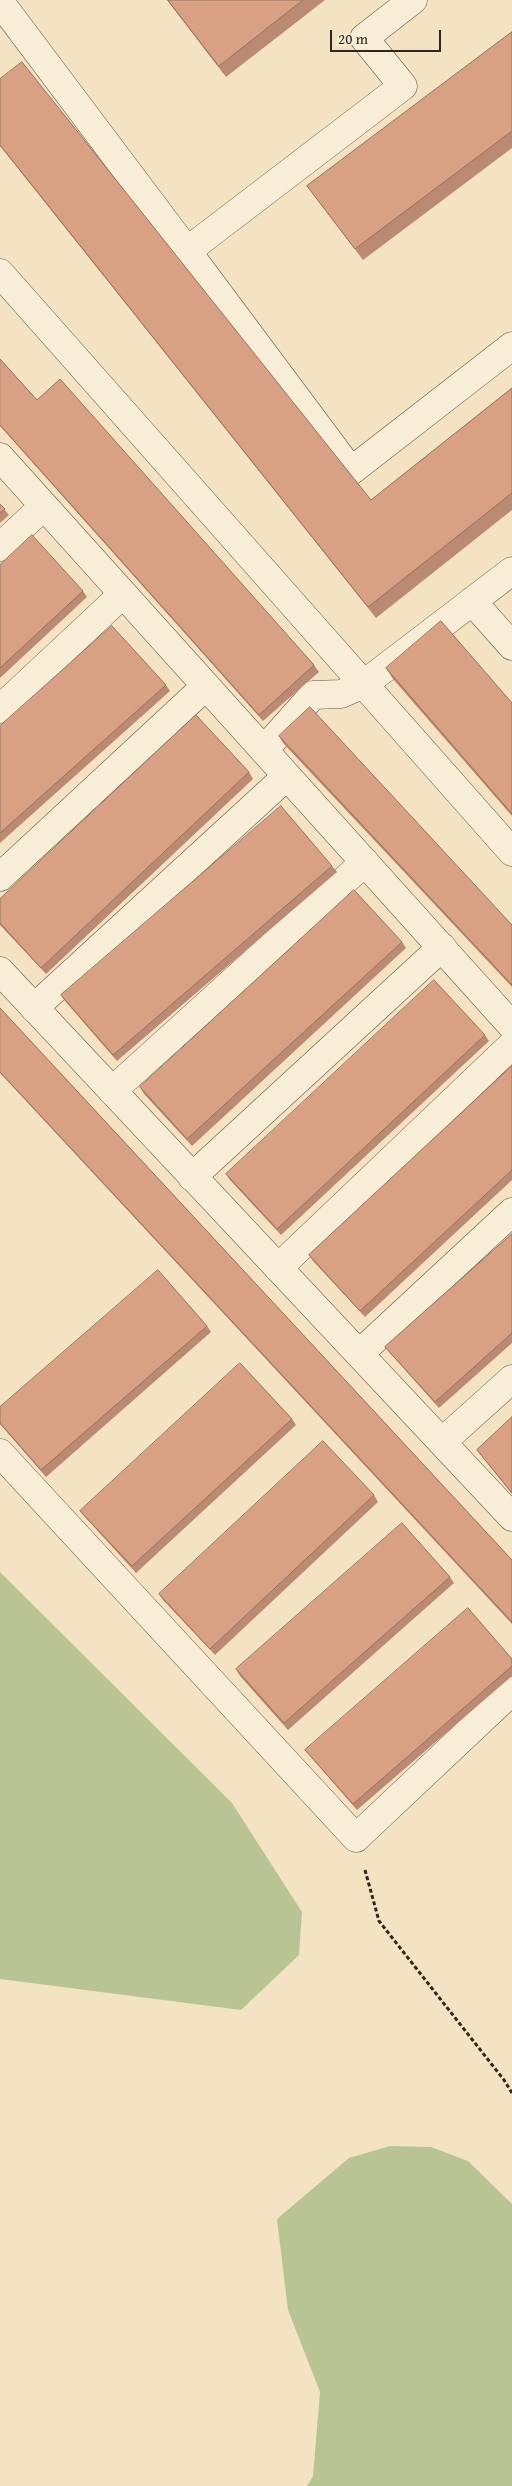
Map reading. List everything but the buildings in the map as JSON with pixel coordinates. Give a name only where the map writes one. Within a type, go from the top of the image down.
[{"type":"lane","points":[[187,251],[403,86],[364,38],[413,0]]},
{"type":"lane","points":[[0,2],[350,471],[512,346]]},
{"type":"lane","points":[[0,272],[512,852]]},
{"type":"lane","points":[[0,457],[512,1026]]},
{"type":"lane","points":[[0,547],[44,506]]},
{"type":"lane","points":[[264,750],[313,695],[341,694],[364,684],[512,571]]},
{"type":"lane","points":[[0,708],[123,594]]},
{"type":"lane","points":[[472,601],[512,646]]},
{"type":"lane","points":[[0,878],[206,686]]},
{"type":"lane","points":[[34,1008],[287,776]]},
{"type":"lane","points":[[112,1091],[365,862]]},
{"type":"lane","points":[[192,1176],[442,947]]},
{"type":"lane","points":[[0,972],[512,1517]]},
{"type":"lane","points":[[278,1268],[512,1045]]},
{"type":"lane","points":[[359,1354],[512,1212]]},
{"type":"lane","points":[[442,1442],[512,1379]]},
{"type":"lane","points":[[0,1453],[356,1838],[512,1691]]},
{"type":"path","points":[[356,1838],[379,1921],[504,2080],[512,2093]]},
{"type":"green space","points":[[0,1572],[232,1803],[302,1912],[299,1955],[241,2010],[0,1979]]},
{"type":"green space","points":[[390,2146],[431,2147],[468,2161],[512,2204],[512,2486],[307,2486],[313,2476],[320,2392],[288,2310],[277,2219],[349,2158]]}]
